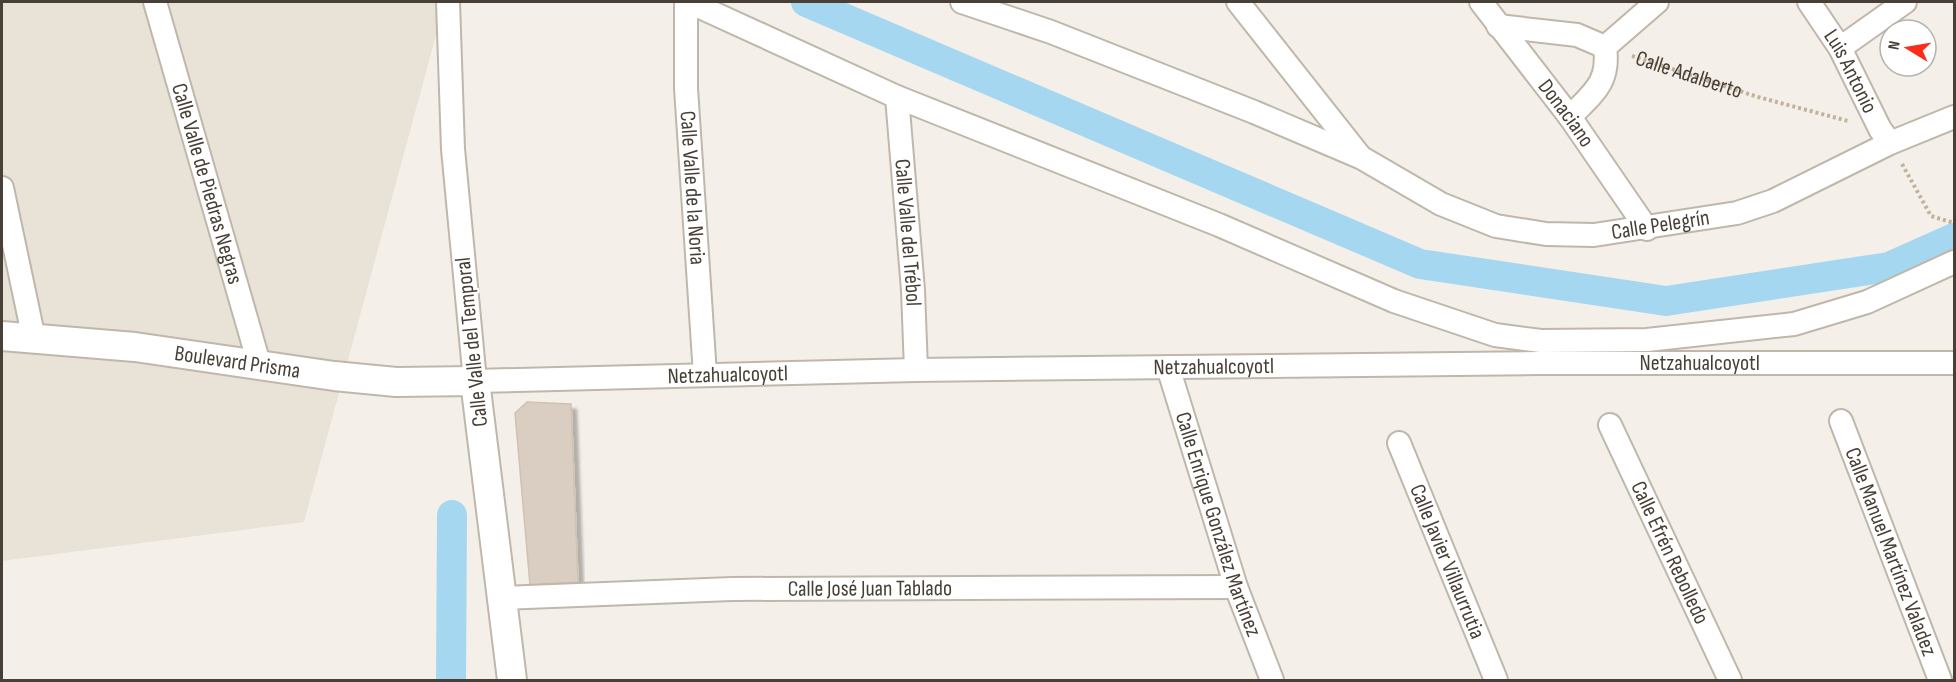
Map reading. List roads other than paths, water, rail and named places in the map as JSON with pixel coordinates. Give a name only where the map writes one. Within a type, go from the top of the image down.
[{"type":"street","name":"Calle Valle de Piedras Negras","points":[[155,2],[260,367]]},
{"type":"street","name":"Calle Valle del Temporal","points":[[448,2],[453,149],[475,381],[512,681]]},
{"type":"street","points":[[687,2],[897,97],[1187,212],[1394,301],[1495,335],[1541,341],[1647,339],[1794,324],[1867,302],[1954,262]]},
{"type":"street","name":"Calle Valle de la Noria","points":[[687,2],[686,88],[705,375]]},
{"type":"street","name":"Calle Pelegrín","points":[[965,2],[1051,32],[1254,112],[1362,159],[1441,204],[1496,226],[1546,234],[1594,235],[1737,213],[1773,201],[1885,136],[1954,117]]},
{"type":"street","points":[[1238,2],[1362,159]]},
{"type":"street","name":"Donaciano","points":[[1481,2],[1570,117],[1647,228]]},
{"type":"street","points":[[1570,117],[1603,81],[1607,71],[1605,47],[1657,2]]},
{"type":"street","name":"Luis Antonio","points":[[1809,2],[1840,48],[1885,136]]},
{"type":"street","points":[[1840,48],[1905,2]]},
{"type":"street","name":"Calle Adalberto","points":[[1498,26],[1577,35],[1605,47]]},
{"type":"street","name":"Calle Valle del Trébol","points":[[897,97],[913,290],[916,370]]},
{"type":"street","points":[[2,188],[34,339]]},
{"type":"street","name":"Boulevard Prisma","points":[[2,336],[135,346],[260,367],[396,382],[475,381]]},
{"type":"street","name":"Netzahualcoyotl","points":[[475,381],[916,370],[1954,363]]},
{"type":"street","name":"Calle Enrique González Martínez","points":[[1168,367],[1236,587],[1272,681]]},
{"type":"street","name":"Calle Manuel Martínez Valadez","points":[[1841,421],[1940,681]]},
{"type":"street","name":"Calle Efrén Rebolledo","points":[[1610,425],[1730,681]]},
{"type":"street","name":"Calle Javier Villaurrutia","points":[[1399,443],[1496,681]]},
{"type":"street","name":"Calle José Juan Tablado","points":[[502,598],[732,589],[1236,587]]},
{"type":"waterway","points":[[806,2],[1420,264],[1666,301],[1889,267],[1954,238]]},
{"type":"waterway","points":[[451,680],[452,515]]}]
